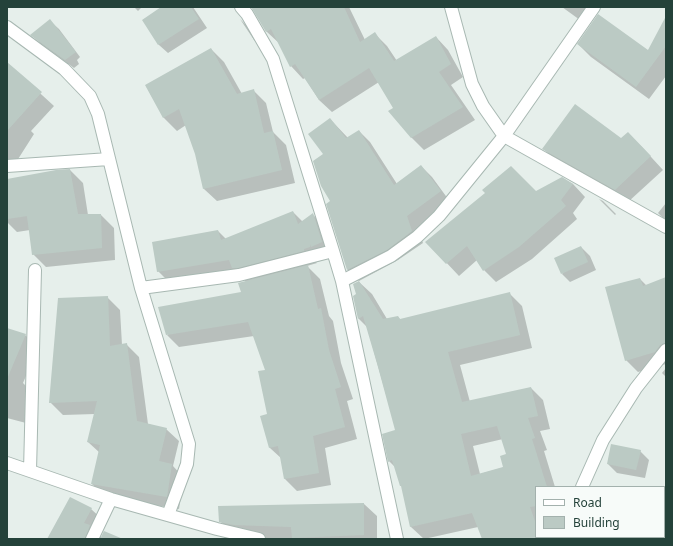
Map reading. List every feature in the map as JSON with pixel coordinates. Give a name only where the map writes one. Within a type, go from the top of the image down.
[{"type":"street","points":[[241,7],[247,14],[273,59],[342,281],[397,539]]},
{"type":"street","points":[[452,7],[472,84],[483,106],[504,136],[666,227]]},
{"type":"street","points":[[342,281],[391,256],[417,237],[439,216],[504,136],[594,7]]},
{"type":"street","points":[[7,27],[64,69],[90,96],[98,114],[141,288],[189,444],[187,464],[168,515]]},
{"type":"street","points":[[7,166],[109,159]]},
{"type":"street","points":[[141,288],[239,275],[333,251]]},
{"type":"street","points":[[30,471],[35,270]]},
{"type":"street","points":[[582,486],[603,440],[636,388],[666,350]]},
{"type":"street","points":[[7,463],[111,499],[217,529],[259,539]]},
{"type":"street","points":[[92,539],[111,499]]},
{"type":"building","points":[[161,7],[191,7],[199,19],[158,45],[142,20]]},
{"type":"building","points":[[251,7],[344,7],[360,42],[375,32],[394,61],[436,36],[451,64],[439,72],[463,107],[411,138],[388,111],[393,108],[369,68],[319,100],[295,64],[290,67],[271,29],[266,32]]},
{"type":"building","points":[[598,14],[648,50],[666,16],[666,46],[636,87],[577,44]]},
{"type":"building","points":[[50,19],[76,52],[65,60],[30,35]]},
{"type":"building","points":[[211,48],[237,94],[254,89],[264,133],[273,131],[282,170],[203,189],[195,154],[179,109],[163,118],[145,85]]},
{"type":"building","points":[[7,62],[42,92],[7,131]]},
{"type":"building","points":[[575,104],[621,138],[628,132],[651,156],[615,190],[542,149]]},
{"type":"building","points":[[330,118],[346,138],[359,130],[394,185],[421,165],[441,191],[407,216],[412,231],[387,250],[347,270],[326,204],[330,201],[321,186],[313,161],[323,154],[308,134]]},
{"type":"building","points":[[511,166],[536,191],[562,177],[573,184],[561,200],[566,206],[519,247],[483,271],[467,246],[446,264],[425,242],[485,193],[482,190]]},
{"type":"building","points":[[70,169],[78,214],[101,214],[102,248],[32,255],[27,216],[7,219],[7,179],[56,170]]},
{"type":"building","points":[[293,211],[298,224],[313,213],[322,242],[311,247],[310,244],[310,247],[304,249],[304,251],[238,268],[232,268],[229,260],[157,272],[152,242],[218,230],[221,240]]},
{"type":"building","points":[[581,246],[588,262],[561,274],[554,258]]},
{"type":"building","points":[[308,265],[318,309],[321,308],[329,350],[341,387],[335,389],[345,427],[313,436],[319,473],[284,479],[278,446],[269,448],[260,416],[267,414],[258,371],[265,370],[248,322],[166,335],[158,307],[241,292],[238,283]]},
{"type":"building","points":[[666,277],[666,343],[660,345],[655,352],[625,361],[605,287],[640,278],[643,286]]},
{"type":"building","points":[[359,281],[383,319],[398,316],[400,319],[510,292],[520,335],[448,352],[462,402],[531,387],[538,416],[528,418],[535,438],[532,439],[547,486],[535,486],[535,506],[530,507],[535,521],[536,539],[482,539],[472,513],[410,527],[401,486],[392,460],[388,462],[382,434],[395,430],[363,316],[358,319],[353,296],[356,294],[353,284]],"holes":[[[497,426],[506,454],[500,456],[503,467],[471,476],[461,434]]]},
{"type":"building","points":[[108,296],[110,346],[127,343],[137,421],[167,428],[159,461],[172,464],[167,497],[91,484],[100,445],[87,442],[97,401],[49,403],[58,298]]},
{"type":"building","points":[[7,328],[26,334],[7,379]]},
{"type":"building","points":[[611,444],[641,450],[636,470],[607,464]]},
{"type":"building","points":[[70,497],[92,508],[84,523],[90,525],[85,539],[47,539]]},
{"type":"building","points":[[364,503],[364,535],[292,538],[291,527],[234,525],[219,522],[218,506]]},
{"type":"building","points":[[104,531],[123,539],[100,539]]}]
